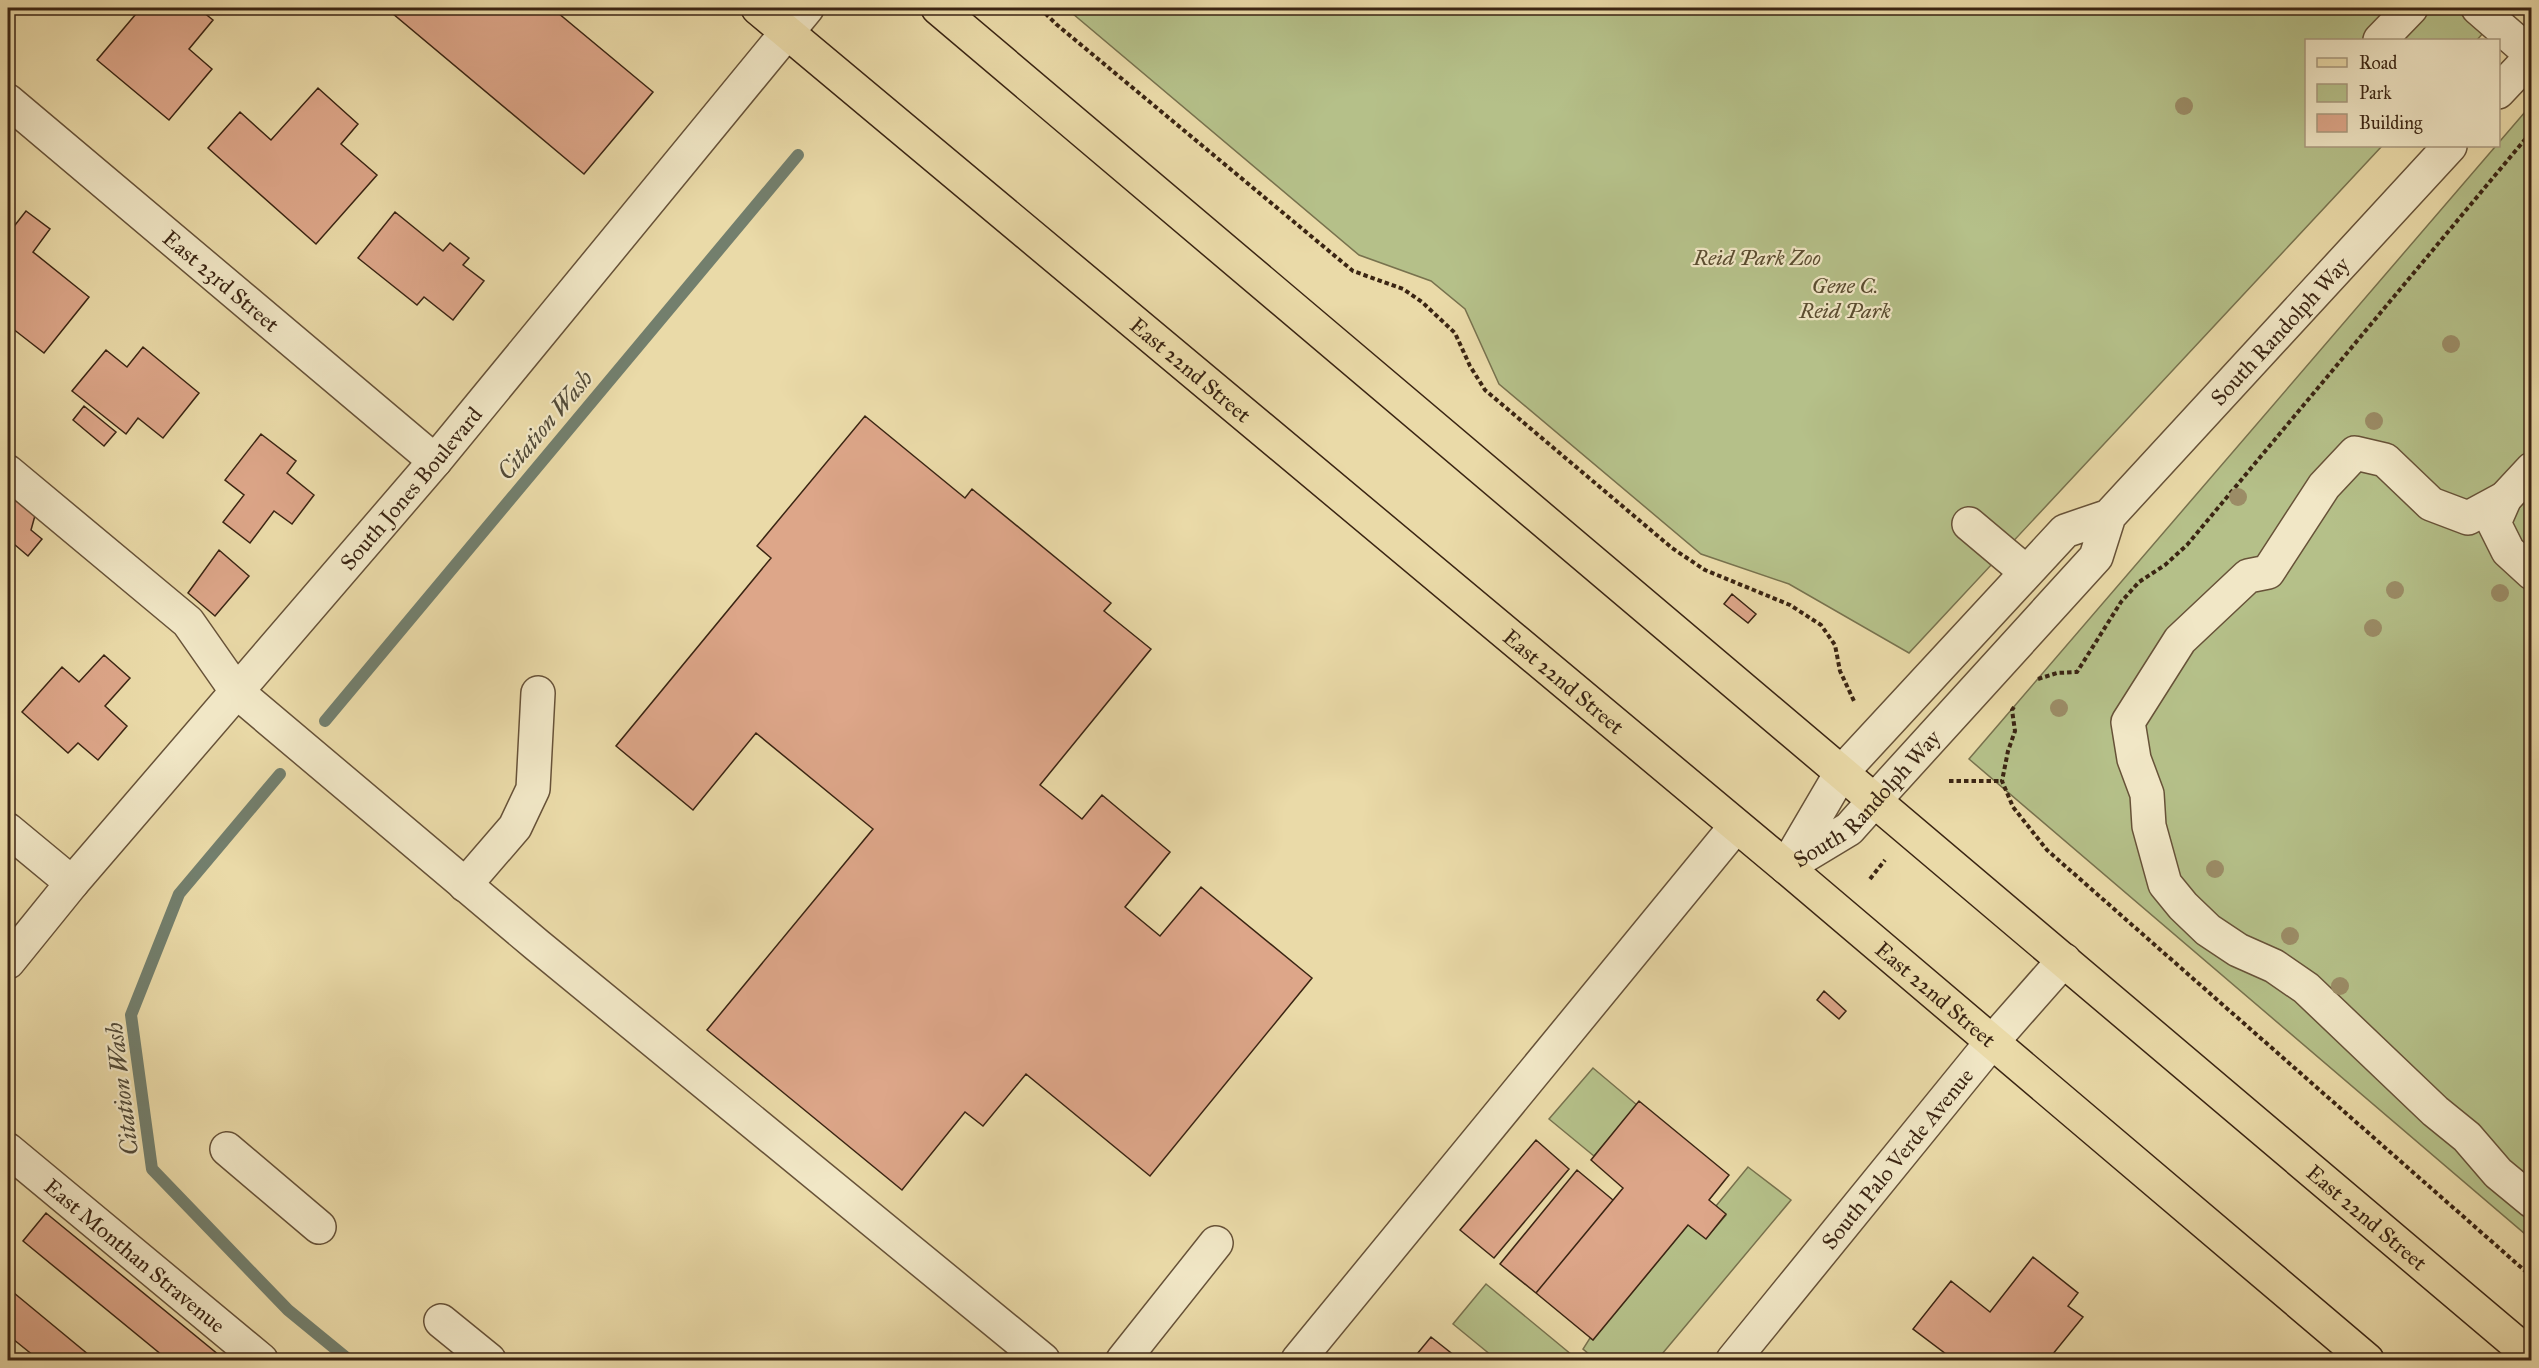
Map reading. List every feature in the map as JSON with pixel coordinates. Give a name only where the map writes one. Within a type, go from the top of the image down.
[{"type":"main road","name":"East 22nd Street","points":[[758,8],[797,20],[1736,826],[2367,1360]]},
{"type":"main road","name":"East 22nd Street","points":[[938,8],[2532,1357]]},
{"type":"street","points":[[2381,39],[2411,8]]},
{"type":"street","points":[[2478,8],[2532,55],[2500,91]]},
{"type":"street","name":"South Jones Boulevard","points":[[8,962],[72,883],[435,460],[797,20]]},
{"type":"street","name":"East 23rd Street","points":[[8,101],[435,460]]},
{"type":"street","name":"South Randolph Way","points":[[1786,867],[1849,829],[2096,557],[2109,516],[2449,147]]},
{"type":"street","points":[[2532,469],[2505,498],[2468,518],[2431,504],[2385,460],[2355,453],[2324,486],[2268,572],[2248,576],[2180,640],[2128,722],[2134,759],[2147,794],[2149,826],[2165,884],[2183,906],[2208,930],[2238,950],[2274,966],[2306,988],[2435,1111],[2467,1137],[2498,1173],[2532,1201]]},
{"type":"street","points":[[8,472],[188,622],[237,692],[465,885],[1043,1360]]},
{"type":"street","points":[[2505,498],[2494,523],[2508,551],[2532,573]]},
{"type":"street","name":"South Randolph Way","points":[[1786,867],[1840,773],[2065,531],[2109,516]]},
{"type":"street","points":[[1970,524],[2026,572]]},
{"type":"street","points":[[465,885],[515,827],[532,789],[538,693]]},
{"type":"street","points":[[1298,1360],[1736,826]]},
{"type":"street","points":[[8,830],[72,883]]},
{"type":"street","name":"South Palo Verde Avenue","points":[[1733,1360],[1991,1042],[2064,960]]},
{"type":"street","points":[[227,1149],[319,1227]]},
{"type":"street","name":"East Monthan Stravenue","points":[[8,1150],[261,1360]]},
{"type":"street","points":[[1123,1360],[1216,1243]]},
{"type":"street","points":[[441,1322],[489,1360]]},
{"type":"path","points":[[1040,8],[1056,24],[1353,271],[1403,290],[1422,302],[1455,333],[1470,366],[1485,390],[1672,548],[1705,570],[1790,605],[1821,625],[1835,645],[1840,671],[1854,700]]},
{"type":"path","points":[[2032,681],[2057,673],[2077,672],[2121,602],[2139,582],[2165,565],[2187,544],[2532,131]]},
{"type":"path","points":[[2018,700],[2012,710],[2015,731],[2002,781],[2013,807],[2047,850],[2532,1277]]},
{"type":"path","points":[[1949,781],[2002,781]]},
{"type":"path","points":[[1870,879],[1885,861]]},
{"type":"green space","name":"Gene C. Reid Park","points":[[1066,8],[2505,8],[2478,39],[2305,39],[2305,147],[2381,147],[1909,653],[1789,584],[1701,554],[1499,384],[1465,309],[1431,281],[1359,255]]},
{"type":"green space","points":[[2531,105],[2531,1239],[1969,759],[2495,147],[2500,147],[2500,141]]},
{"type":"green space","points":[[1593,1068],[1637,1105],[1594,1156],[1549,1119]]},
{"type":"green space","points":[[1748,1167],[1791,1200],[1657,1360],[1596,1360],[1583,1349],[1590,1338],[1593,1340],[1688,1225],[1706,1238],[1726,1215],[1716,1206]]},
{"type":"green space","points":[[1486,1284],[1578,1360],[1497,1360],[1453,1324]]},
{"type":"building","points":[[141,8],[198,8],[213,20],[189,49],[212,69],[169,120],[97,60]]},
{"type":"building","points":[[386,8],[552,8],[653,92],[584,174]]},
{"type":"building","points":[[318,88],[358,124],[341,144],[377,175],[316,244],[208,148],[240,112],[271,140]]},
{"type":"building","points":[[26,211],[50,229],[33,252],[89,297],[44,353],[8,325],[8,234]]},
{"type":"building","points":[[395,212],[443,251],[450,243],[469,258],[463,265],[484,281],[453,320],[424,297],[417,305],[358,258]]},
{"type":"building","points":[[143,347],[199,393],[163,438],[138,418],[126,434],[72,391],[106,350],[127,367]]},
{"type":"building","points":[[84,406],[116,432],[104,446],[73,420]]},
{"type":"building","points":[[865,416],[965,498],[972,489],[1111,603],[1104,611],[1151,649],[1040,785],[1082,819],[1102,795],[1170,852],[1125,907],[1160,936],[1201,887],[1312,978],[1150,1176],[1026,1074],[983,1126],[965,1112],[902,1190],[707,1030],[873,829],[756,733],[693,810],[616,746],[771,558],[757,546]]},
{"type":"building","points":[[261,434],[296,461],[287,473],[314,495],[292,524],[274,511],[250,543],[223,522],[244,495],[225,480]]},
{"type":"building","points":[[8,489],[36,512],[31,530],[42,539],[28,556],[8,539]]},
{"type":"building","points":[[219,550],[249,576],[215,616],[188,593]]},
{"type":"building","points":[[1732,594],[1756,614],[1748,623],[1724,604]]},
{"type":"building","points":[[104,655],[130,678],[105,706],[127,726],[98,760],[78,743],[68,753],[22,712],[62,667],[79,682]]},
{"type":"building","points":[[1824,991],[1846,1011],[1839,1019],[1817,1000]]},
{"type":"building","points":[[1639,1101],[1729,1175],[1709,1200],[1726,1214],[1706,1239],[1688,1225],[1593,1340],[1536,1293],[1623,1188],[1591,1160]]},
{"type":"building","points":[[1536,1140],[1569,1169],[1494,1258],[1460,1230]]},
{"type":"building","points":[[1577,1170],[1613,1200],[1536,1293],[1500,1264]]},
{"type":"building","points":[[46,1213],[225,1360],[168,1360],[23,1241]]},
{"type":"building","points":[[2033,1257],[2078,1293],[2068,1306],[2083,1317],[2048,1360],[2032,1360],[2027,1357],[2024,1360],[1954,1360],[1913,1329],[1951,1281],[1990,1312]]},
{"type":"building","points":[[8,1288],[95,1360],[39,1360],[8,1335]]},
{"type":"building","points":[[1431,1337],[1460,1360],[1412,1360]]},
{"type":"waterway","name":"Citation Wash","points":[[325,721],[798,155]]},
{"type":"waterway","name":"Citation Wash","points":[[280,774],[179,894],[131,1015],[152,1169],[288,1310],[349,1360]]},
{"type":"park label","name":"Reid Park Zoo","points":[[1757,257]]}]
